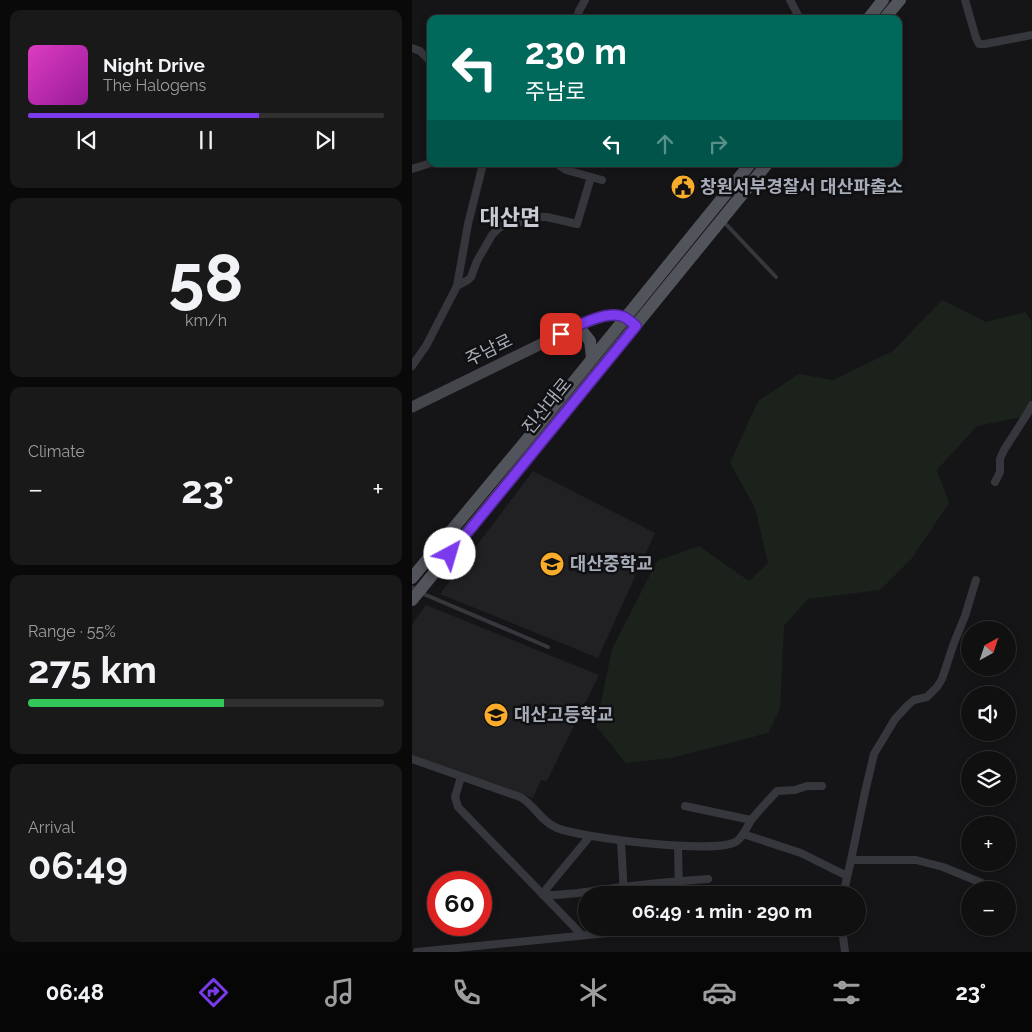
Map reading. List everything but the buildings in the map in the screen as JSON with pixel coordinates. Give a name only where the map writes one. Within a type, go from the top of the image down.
[{"type":"main road","points":[[874,15],[894,1]]},
{"type":"main road","points":[[886,15],[894,1]]},
{"type":"main road","name":"진산대로","points":[[717,215],[748,167]]},
{"type":"main road","name":"진산대로","points":[[414,593],[717,215],[764,167]]},
{"type":"main road","name":"진산대로","points":[[412,578],[592,358],[631,322]]},
{"type":"main road","points":[[578,326],[590,341],[592,358]]},
{"type":"street","points":[[578,15],[585,0]]},
{"type":"street","points":[[790,0],[798,15]]},
{"type":"street","points":[[965,0],[979,44],[1032,35]]},
{"type":"street","points":[[412,48],[420,51],[427,58]]},
{"type":"street","points":[[412,169],[427,164]]},
{"type":"street","points":[[412,366],[426,346],[457,286],[468,224],[483,167]]},
{"type":"street","points":[[562,167],[602,180]]},
{"type":"street","points":[[457,286],[471,277],[477,261],[492,235],[507,223],[547,217],[577,224],[591,177]]},
{"type":"street","name":"주남로","points":[[412,407],[578,326],[608,315],[616,315],[631,322]]},
{"type":"street","points":[[995,482],[1000,472],[1000,458],[1032,405]]},
{"type":"street","points":[[845,886],[874,754],[895,719],[914,700],[927,697],[942,679],[976,580]]},
{"type":"street","points":[[412,759],[520,797],[545,822],[565,831],[622,841],[678,846],[728,845],[738,841],[751,820],[778,791],[795,790],[808,786],[822,786]]},
{"type":"street","points":[[461,777],[455,797],[458,807],[578,932]]},
{"type":"street","points":[[685,806],[751,820]]},
{"type":"street","points":[[743,834],[801,854],[847,876]]},
{"type":"street","points":[[543,895],[590,836]]},
{"type":"street","points":[[622,841],[623,886]]},
{"type":"street","points":[[678,846],[678,886]]},
{"type":"street","points":[[851,860],[916,860],[943,867],[977,881]]},
{"type":"street","points":[[650,886],[678,881],[708,879]]},
{"type":"street","points":[[543,895],[578,894]]},
{"type":"street","points":[[417,952],[582,936]]},
{"type":"street","points":[[843,936],[845,952]]},
{"type":"lane","points":[[717,215],[776,277]]},
{"type":"lane","points":[[414,593],[548,647]]},
{"type":"shaded area","points":[[942,300],[986,322],[1025,312],[1031,320],[1031,405],[1022,417],[977,426],[937,470],[949,503],[912,558],[880,590],[808,599],[784,626],[780,709],[768,733],[672,758],[626,763],[596,726],[612,649],[657,561],[699,546],[749,581],[768,563],[755,508],[730,463],[758,401],[799,374],[833,380],[893,351]]},
{"type":"shaded area","name":"대산중학교","points":[[533,471],[655,533],[598,658],[440,594]]},
{"type":"shaded area","name":"대산고등학교","points":[[426,605],[599,675],[547,781],[541,780],[533,798],[412,756],[412,624]]},
{"type":"place","name":"창원서부경찰서 대산파출소","points":[[683,187]]},
{"type":"place","name":"대산중학교","points":[[552,564]]},
{"type":"place","name":"대산고등학교","points":[[496,715]]},
{"type":"district","name":"대산면","points":[[510,217]]},
{"type":"route","points":[[450,554],[636,326],[626,318],[608,315],[561,334]]}]
